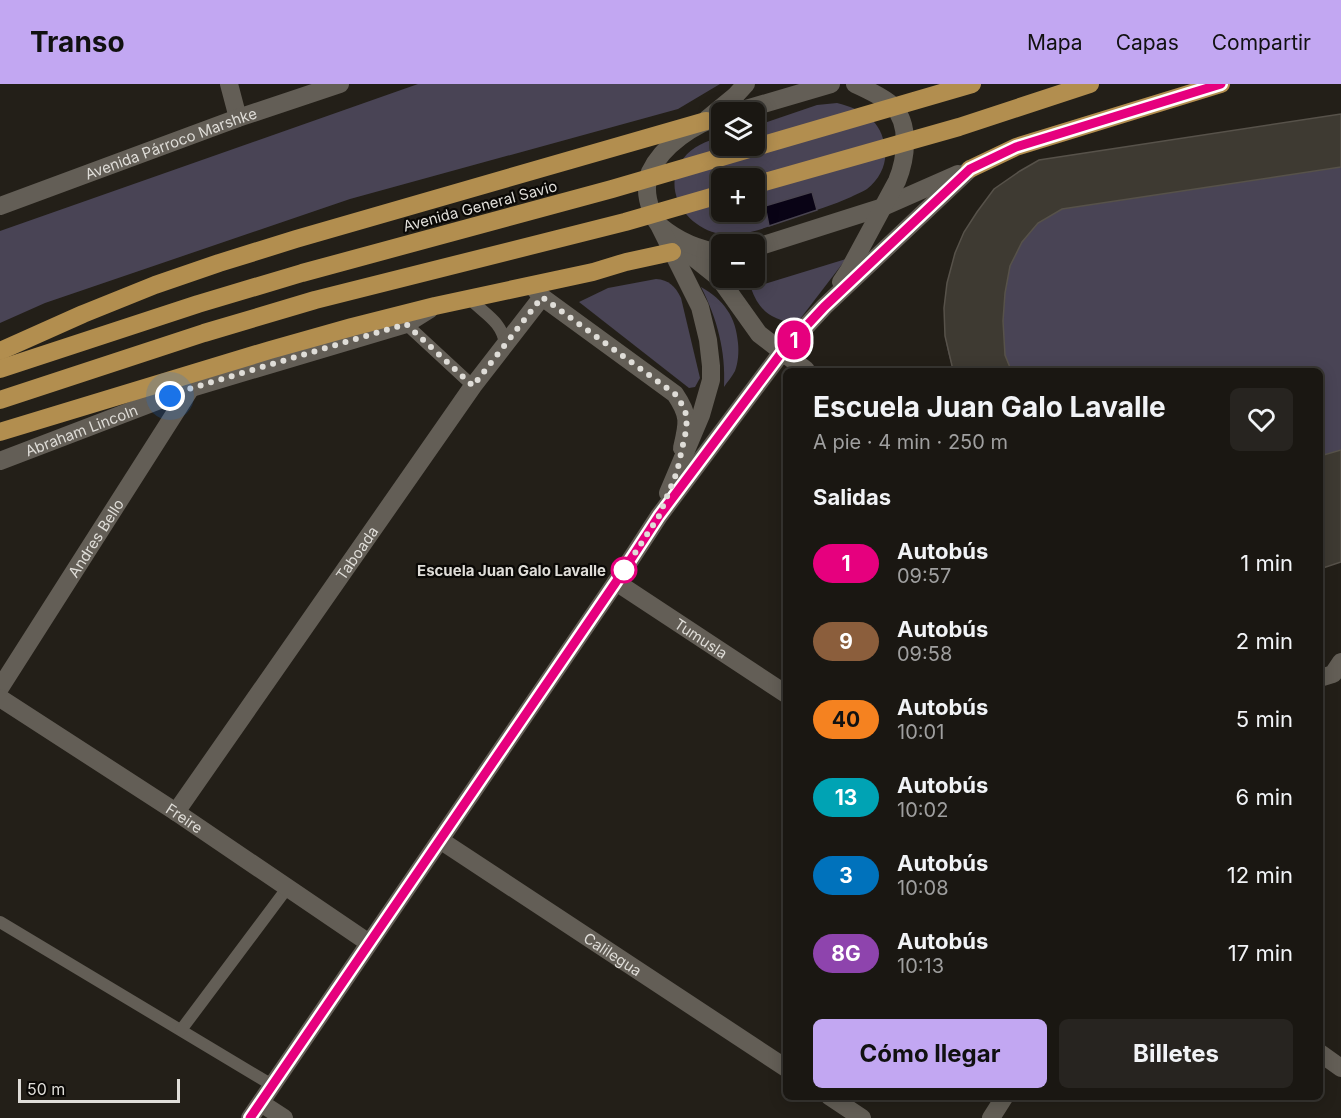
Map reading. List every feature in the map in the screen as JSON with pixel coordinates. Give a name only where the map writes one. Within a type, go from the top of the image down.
[{"type":"highway","name":"Avenida General Savio","points":[[0,369],[198,304],[302,273],[612,189],[972,84]]},
{"type":"highway","points":[[765,182],[959,127],[1090,84]]},
{"type":"highway","points":[[970,169],[1016,147],[1221,84]]},
{"type":"highway","points":[[0,351],[155,285],[219,263],[711,119]]},
{"type":"highway","points":[[0,400],[204,333],[315,300],[625,222],[711,197]]},
{"type":"highway","points":[[0,432],[352,327],[470,299],[537,291],[626,262],[677,251]]},
{"type":"street","points":[[228,84],[238,118]]},
{"type":"street","name":"Avenida Párroco Marshke","points":[[0,206],[238,118],[340,84]]},
{"type":"street","points":[[729,102],[746,84]]},
{"type":"street","points":[[765,103],[831,84]]},
{"type":"street","points":[[824,307],[849,270],[883,207],[902,169],[905,149],[903,127],[897,112],[890,104],[855,84]]},
{"type":"street","points":[[659,516],[701,415],[711,380],[711,366],[708,340],[700,308],[677,251],[653,216],[648,202],[647,188],[650,173],[661,156],[687,132],[711,120]]},
{"type":"street","points":[[765,245],[883,207],[970,169]]},
{"type":"street","points":[[284,1118],[255,1110],[659,516],[782,352],[824,307],[970,169]]},
{"type":"street","points":[[659,225],[676,238],[711,251]]},
{"type":"street","points":[[677,251],[711,252]]},
{"type":"street","points":[[677,251],[719,278],[759,334],[803,368]]},
{"type":"street","points":[[537,291],[675,394],[687,417],[677,472]]},
{"type":"street","name":"Taboada","points":[[176,812],[473,386],[505,344],[537,291]]},
{"type":"street","name":"Abraham Lincoln","points":[[0,460],[192,388],[406,324],[435,306]]},
{"type":"street","name":"Andres Bello","points":[[0,688],[192,388]]},
{"type":"street","name":"Tumusla","points":[[616,582],[783,692]]},
{"type":"street","name":"Freire","points":[[0,698],[176,812],[369,942]]},
{"type":"street","name":"Calilegua","points":[[440,840],[783,1066]]},
{"type":"street","points":[[1323,1055],[1341,1068]]},
{"type":"street","points":[[835,1100],[862,1118]]},
{"type":"street","points":[[991,1118],[1002,1100]]},
{"type":"lane","points":[[470,299],[498,325],[504,336],[505,344]]},
{"type":"lane","points":[[406,324],[473,386]]},
{"type":"lane","points":[[181,1030],[288,887]]},
{"type":"lane","points":[[0,922],[272,1085]]},
{"type":"shaded area","points":[[418,84],[720,84],[678,109],[350,199],[45,303],[0,323],[0,231]]},
{"type":"shaded area","points":[[837,103],[855,109],[870,118],[880,131],[885,149],[884,166],[879,176],[867,189],[823,208],[746,233],[721,234],[705,229],[686,214],[676,193],[677,170],[683,159],[695,147],[711,140],[711,156],[765,156],[765,123],[817,105]]},
{"type":"shaded area","points":[[1341,114],[1341,562],[1323,568],[1323,368],[952,368],[947,348],[944,313],[949,275],[962,240],[994,189]]},
{"type":"shaded area","points":[[812,192],[817,210],[769,226],[765,206]]},
{"type":"shaded area","points":[[846,259],[797,323],[780,320],[762,309],[751,288],[765,288],[765,284]]},
{"type":"shaded area","points":[[656,279],[671,284],[681,298],[700,378],[695,387],[689,388],[579,302],[608,288]]},
{"type":"shaded area","points":[[701,287],[722,304],[735,325],[737,365],[724,387],[722,348],[712,311]]},
{"type":"building","points":[[1341,114],[1341,167],[1062,209],[1038,223],[1022,242],[1010,266],[1003,321],[1005,355],[1010,368],[953,368],[945,336],[944,308],[947,283],[955,253],[964,232],[994,189],[1039,160]]},
{"type":"building","points":[[1341,450],[1341,562],[1323,568],[1323,455]]},
{"type":"bus line","name":"1","points":[[250,1118],[659,516],[782,352],[824,307],[970,169],[1016,147],[1221,84]]},
{"type":"place","name":"Escuela Juan Galo Lavalle","points":[[624,570]]},
{"type":"route","points":[[170,396],[406,324],[473,386],[542,297],[675,394],[687,417],[677,472],[659,516],[624,570]]}]
